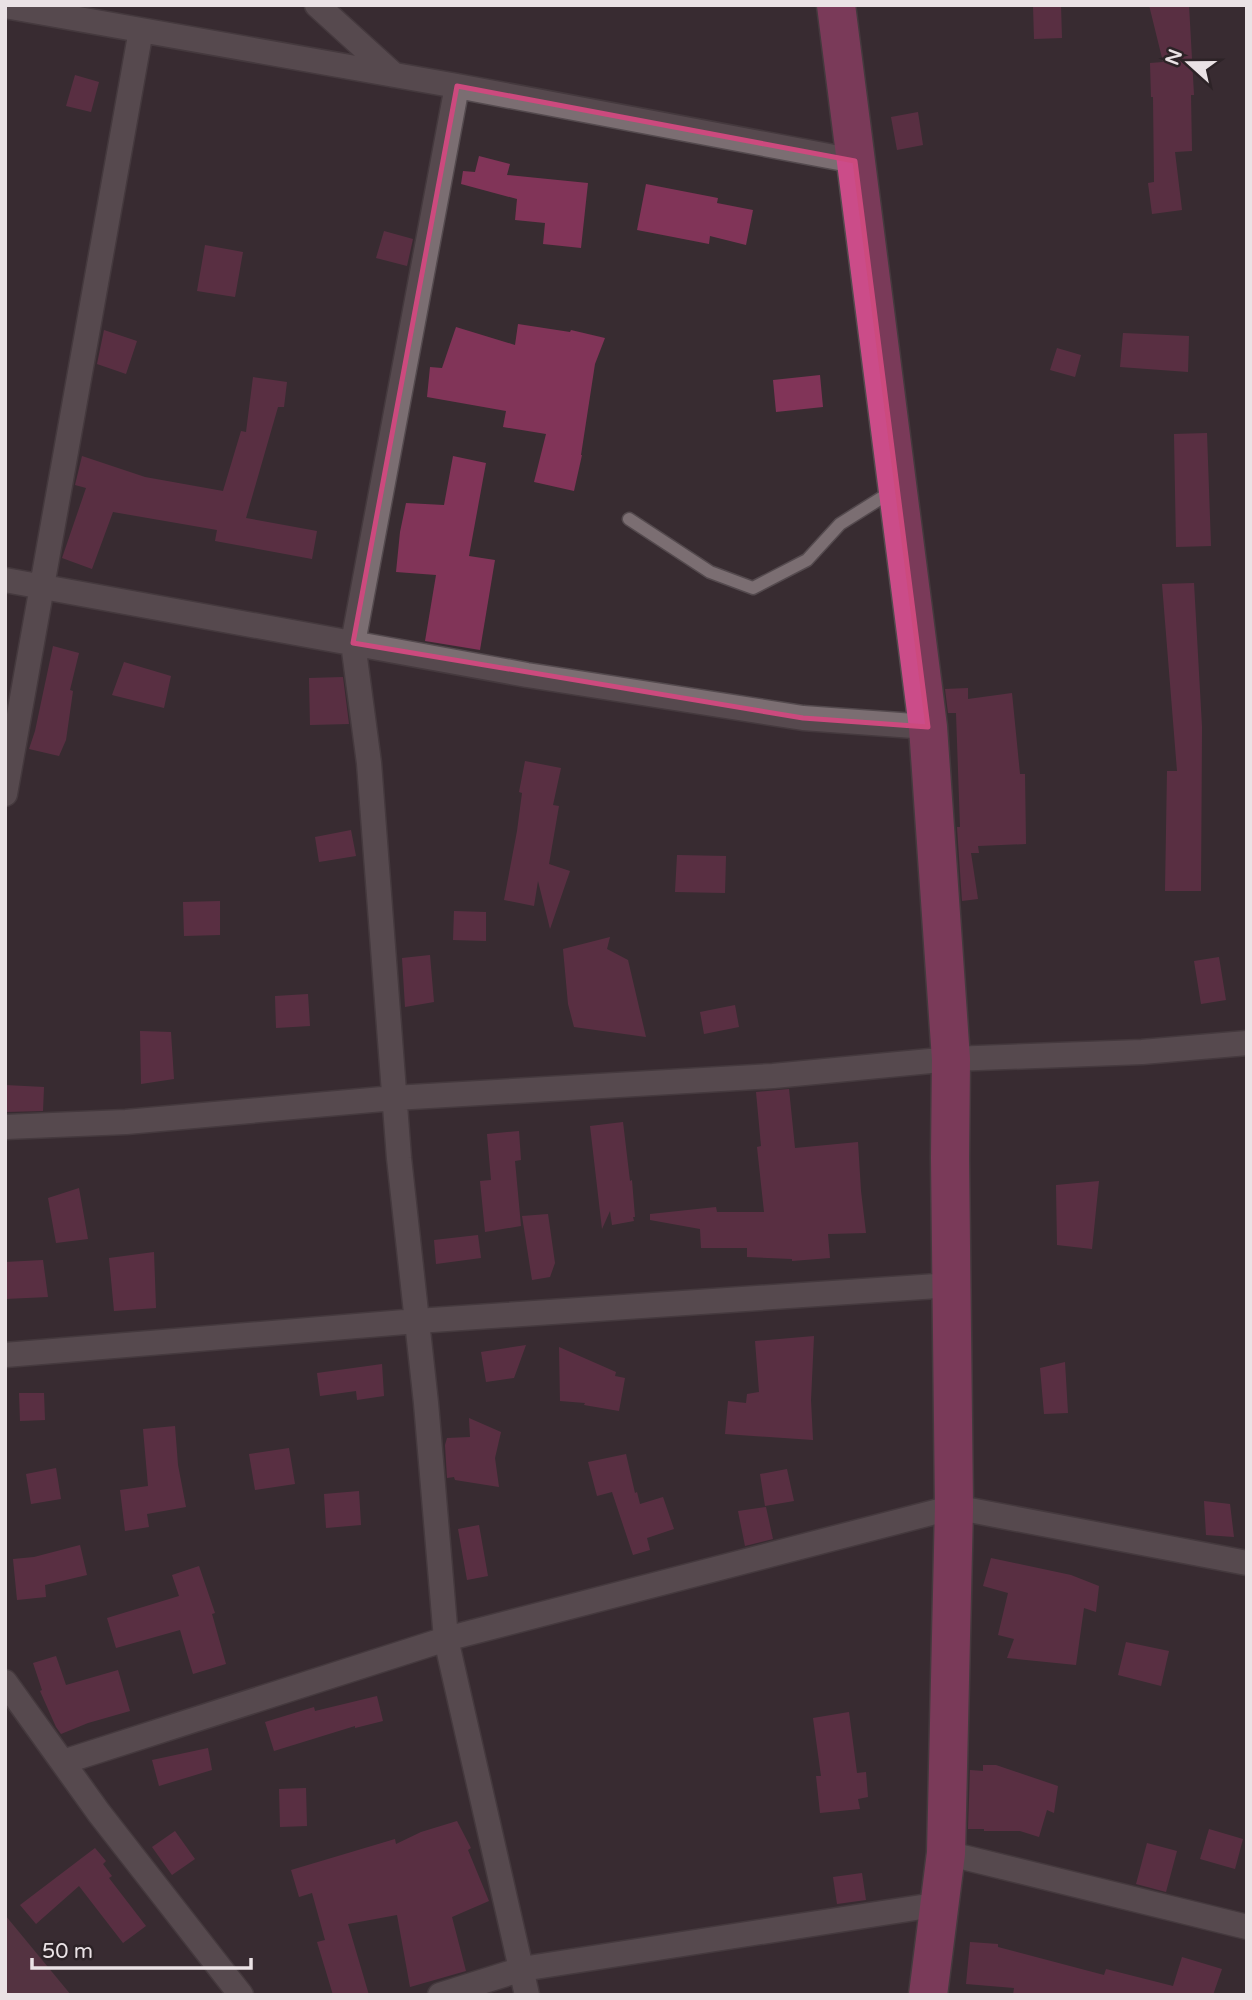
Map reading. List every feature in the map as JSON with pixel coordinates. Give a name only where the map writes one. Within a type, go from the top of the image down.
[{"type":"highway","points":[[836,5],[928,727],[951,1059],[954,1507],[946,1853],[928,1995]]},
{"type":"street","points":[[317,5],[394,75]]},
{"type":"street","points":[[5,6],[457,86],[855,161]]},
{"type":"street","points":[[5,794],[141,30]]},
{"type":"street","points":[[457,86],[353,643],[369,763],[399,1158],[426,1403],[446,1639],[527,1995]]},
{"type":"street","points":[[5,580],[527,675],[803,718],[928,727]]},
{"type":"street","points":[[5,1127],[126,1122],[394,1098],[773,1076],[951,1059],[1142,1052],[1247,1043]]},
{"type":"street","points":[[5,1354],[417,1321],[952,1285]]},
{"type":"street","points":[[63,1762],[446,1639],[954,1507],[1247,1563]]},
{"type":"street","points":[[5,1682],[99,1812],[241,1995]]},
{"type":"street","points":[[946,1853],[1247,1927]]},
{"type":"street","points":[[440,1995],[522,1969],[940,1904]]},
{"type":"lane","points":[[629,519],[710,572],[753,588],[807,561],[840,524],[897,488]]},
{"type":"highlighted area","points":[[457,86],[855,161],[928,727],[803,718],[353,643]]},
{"type":"shaded area","points":[[5,1915],[71,1995],[5,1995]]},
{"type":"building","points":[[1033,5],[1061,5],[1062,38],[1034,39]]},
{"type":"building","points":[[1149,5],[1189,5],[1194,95],[1191,95],[1192,151],[1175,152],[1182,210],[1152,214],[1148,183],[1154,182],[1150,63],[1163,62]]},
{"type":"building","points":[[75,75],[99,82],[91,112],[66,106]]},
{"type":"building","points":[[918,112],[923,145],[897,150],[891,117]]},
{"type":"building","points":[[479,156],[510,164],[507,175],[588,183],[581,248],[543,244],[545,223],[515,220],[517,199],[461,184],[463,171],[475,172]]},
{"type":"building","points":[[646,184],[718,198],[717,203],[753,210],[746,245],[710,236],[709,244],[637,230]]},
{"type":"building","points":[[384,231],[413,239],[407,266],[376,258]]},
{"type":"building","points":[[205,245],[243,252],[235,297],[197,291]]},
{"type":"building","points":[[518,324],[571,330],[605,338],[595,364],[574,491],[534,482],[546,434],[503,427],[506,411],[427,397],[430,367],[442,368],[456,327],[515,345]]},
{"type":"building","points":[[104,330],[137,341],[126,374],[97,364]]},
{"type":"building","points":[[1123,333],[1189,336],[1188,372],[1120,367]]},
{"type":"building","points":[[1057,348],[1081,355],[1075,377],[1050,370]]},
{"type":"building","points":[[820,375],[823,407],[776,412],[773,380]]},
{"type":"building","points":[[253,377],[287,382],[284,407],[278,407],[246,518],[317,531],[312,559],[215,541],[217,530],[113,512],[92,569],[62,558],[86,488],[75,485],[82,456],[145,477],[223,491],[241,431],[246,432]]},
{"type":"building","points":[[1207,433],[1211,546],[1176,547],[1174,434]]},
{"type":"building","points":[[453,456],[486,463],[469,556],[495,560],[480,650],[425,641],[436,575],[396,572],[406,503],[444,505]]},
{"type":"building","points":[[1194,583],[1202,727],[1201,891],[1165,891],[1167,771],[1177,771],[1162,584]]},
{"type":"building","points":[[53,646],[79,653],[70,690],[73,691],[66,740],[59,756],[29,749]]},
{"type":"building","points":[[124,662],[171,676],[164,708],[112,695]]},
{"type":"building","points":[[343,677],[349,724],[310,725],[309,678]]},
{"type":"building","points":[[968,688],[968,699],[1012,693],[1020,774],[1025,774],[1026,844],[978,846],[979,853],[971,853],[978,899],[962,901],[957,827],[960,827],[956,713],[948,713],[945,689]]},
{"type":"building","points":[[525,761],[561,768],[553,805],[559,806],[549,864],[570,871],[550,929],[538,881],[534,906],[504,900],[517,831],[522,793],[519,792]]},
{"type":"building","points":[[351,830],[356,856],[319,862],[315,837]]},
{"type":"building","points":[[677,855],[726,856],[725,893],[675,892]]},
{"type":"building","points":[[220,901],[220,935],[184,936],[183,902]]},
{"type":"building","points":[[454,911],[486,912],[486,941],[453,940]]},
{"type":"building","points":[[610,937],[607,949],[628,960],[646,1037],[574,1027],[568,1004],[563,949]]},
{"type":"building","points":[[430,955],[434,1002],[405,1007],[402,958]]},
{"type":"building","points":[[1219,957],[1226,1000],[1201,1004],[1194,961]]},
{"type":"building","points":[[308,994],[310,1026],[276,1028],[275,996]]},
{"type":"building","points":[[735,1005],[739,1027],[704,1034],[700,1012]]},
{"type":"building","points":[[140,1031],[171,1032],[174,1079],[141,1084]]},
{"type":"building","points":[[5,1085],[44,1087],[43,1111],[5,1112]]},
{"type":"building","points":[[789,1089],[795,1148],[858,1142],[866,1233],[828,1234],[830,1258],[792,1261],[747,1257],[747,1248],[701,1248],[700,1229],[650,1220],[650,1214],[716,1207],[717,1212],[764,1212],[757,1147],[761,1146],[756,1092]]},
{"type":"building","points":[[623,1122],[635,1217],[634,1221],[612,1225],[610,1211],[602,1229],[590,1126]]},
{"type":"building","points":[[519,1131],[521,1160],[515,1161],[521,1226],[485,1232],[480,1181],[491,1180],[487,1134]]},
{"type":"building","points":[[1099,1181],[1092,1249],[1057,1245],[1056,1185]]},
{"type":"building","points":[[79,1188],[88,1239],[56,1243],[48,1198]]},
{"type":"building","points":[[548,1214],[555,1263],[550,1277],[532,1280],[522,1216]]},
{"type":"building","points":[[478,1235],[481,1258],[436,1264],[434,1240]]},
{"type":"building","points":[[154,1252],[156,1308],[114,1311],[109,1258]]},
{"type":"building","points":[[43,1260],[48,1297],[5,1299],[5,1262]]},
{"type":"building","points":[[814,1336],[811,1400],[813,1440],[725,1434],[728,1401],[746,1403],[747,1394],[759,1392],[755,1341]]},
{"type":"building","points":[[526,1345],[514,1378],[486,1382],[481,1352]]},
{"type":"building","points":[[559,1347],[616,1372],[615,1376],[625,1378],[619,1411],[584,1405],[585,1403],[560,1401]]},
{"type":"building","points":[[1065,1362],[1068,1413],[1044,1414],[1040,1368]]},
{"type":"building","points":[[382,1364],[384,1396],[357,1400],[356,1391],[320,1396],[317,1373]]},
{"type":"building","points":[[19,1393],[44,1393],[45,1420],[20,1421]]},
{"type":"building","points":[[469,1418],[501,1432],[495,1458],[499,1487],[455,1480],[454,1477],[447,1478],[447,1438],[470,1437]]},
{"type":"building","points":[[175,1426],[178,1465],[186,1507],[147,1514],[149,1527],[125,1531],[120,1490],[148,1486],[143,1429]]},
{"type":"building","points":[[289,1448],[295,1484],[255,1490],[249,1454]]},
{"type":"building","points":[[626,1454],[640,1504],[663,1497],[674,1529],[647,1538],[650,1550],[633,1555],[612,1492],[597,1496],[588,1462]]},
{"type":"building","points":[[56,1468],[61,1499],[31,1504],[26,1474]]},
{"type":"building","points":[[787,1469],[794,1501],[765,1506],[760,1474]]},
{"type":"building","points":[[359,1491],[361,1525],[326,1528],[324,1494]]},
{"type":"building","points":[[1204,1501],[1230,1504],[1234,1537],[1206,1535]]},
{"type":"building","points":[[766,1507],[773,1539],[745,1546],[738,1511]]},
{"type":"building","points":[[479,1525],[488,1576],[467,1580],[458,1529]]},
{"type":"building","points":[[80,1545],[87,1575],[45,1585],[46,1597],[17,1600],[13,1559],[34,1557]]},
{"type":"building","points":[[991,1558],[1071,1575],[1099,1586],[1096,1612],[1084,1608],[1076,1665],[1007,1658],[1014,1639],[998,1635],[1008,1593],[983,1586]]},
{"type":"building","points":[[199,1566],[215,1613],[212,1614],[226,1664],[193,1674],[180,1630],[116,1648],[107,1618],[179,1596],[172,1575]]},
{"type":"building","points":[[1126,1642],[1169,1651],[1161,1686],[1118,1675]]},
{"type":"building","points":[[56,1656],[66,1685],[118,1670],[130,1711],[61,1734],[40,1691],[42,1690],[33,1663]]},
{"type":"building","points":[[377,1696],[383,1721],[355,1726],[274,1751],[265,1722],[314,1707],[315,1711]]},
{"type":"building","points":[[849,1712],[857,1773],[866,1772],[868,1797],[858,1799],[860,1809],[820,1813],[816,1776],[821,1776],[813,1718]]},
{"type":"building","points":[[208,1748],[212,1770],[159,1786],[152,1760]]},
{"type":"building","points":[[983,1765],[996,1765],[1058,1786],[1054,1813],[1047,1810],[1039,1837],[1020,1831],[968,1829],[970,1770],[983,1771]]},
{"type":"building","points":[[306,1788],[307,1826],[280,1827],[279,1789]]},
{"type":"building","points":[[457,1821],[471,1848],[468,1850],[489,1901],[452,1917],[466,1971],[410,1987],[397,1915],[348,1924],[369,1995],[333,1995],[317,1942],[325,1940],[312,1893],[299,1897],[291,1870],[395,1839],[396,1844],[421,1832]]},
{"type":"building","points":[[1209,1829],[1243,1839],[1235,1869],[1200,1859]]},
{"type":"building","points":[[175,1831],[195,1859],[172,1875],[152,1847]]},
{"type":"building","points":[[1147,1843],[1177,1851],[1166,1892],[1136,1884]]},
{"type":"building","points":[[95,1848],[106,1861],[103,1864],[112,1876],[109,1878],[146,1926],[123,1943],[79,1886],[36,1924],[20,1905]]},
{"type":"building","points":[[862,1873],[866,1900],[837,1904],[833,1877]]},
{"type":"building","points":[[970,1942],[998,1944],[998,1947],[1104,1975],[1106,1969],[1173,1986],[1182,1957],[1222,1969],[1213,1995],[1013,1995],[1014,1988],[966,1984]]}]
